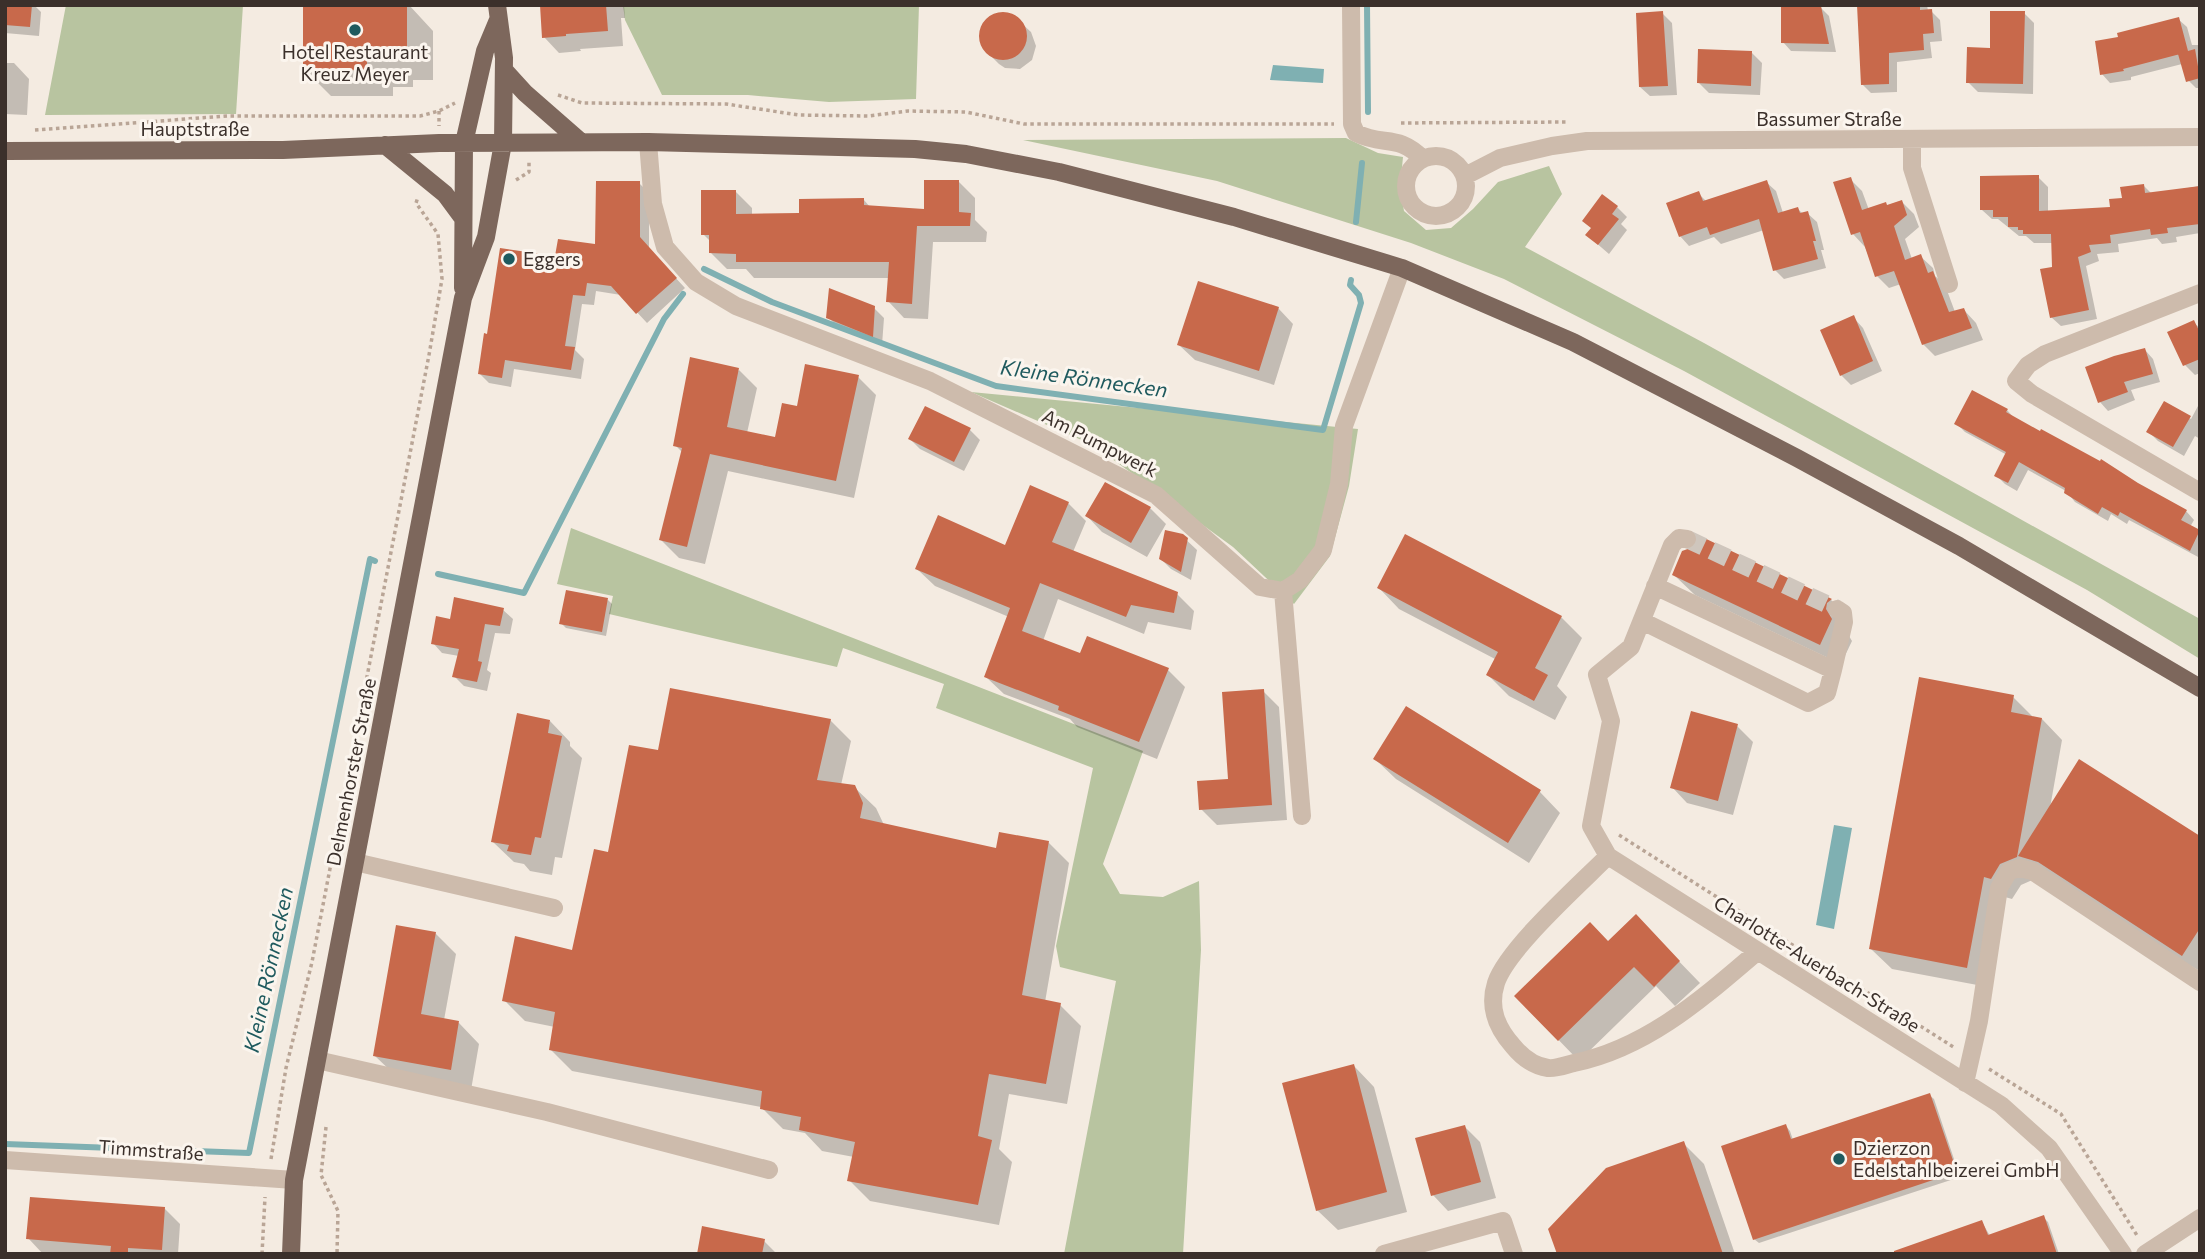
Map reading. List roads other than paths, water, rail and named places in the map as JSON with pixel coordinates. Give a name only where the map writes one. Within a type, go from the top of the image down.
[{"type":"main road","name":"Delmenhorster Straße","points":[[291,1254],[293,1180],[463,298],[486,237],[503,143],[505,71],[498,13]]},
{"type":"main road","name":"Delmenhorster Straße","points":[[463,298],[464,143],[485,51],[498,13]]},
{"type":"main road","points":[[505,71],[536,103],[581,142]]},
{"type":"main road","name":"Hauptstraße","points":[[5,151],[283,150],[439,143],[648,142],[915,149],[966,154],[1059,172],[1234,217],[1402,268],[1573,342],[1809,464],[1994,566],[2200,688]]},
{"type":"main road","points":[[384,145],[446,194],[462,217]]},
{"type":"street","points":[[1351,5],[1352,124],[1356,133],[1368,139],[1401,142],[1423,159]]},
{"type":"street","name":"Bassumer Straße","points":[[1465,176],[1500,158],[1587,141],[2200,137]]},
{"type":"street","points":[[1912,140],[1912,167],[1948,284]]},
{"type":"street","name":"Am Pumpwerk","points":[[648,142],[653,204],[664,247],[696,282],[736,306],[930,381],[1156,495],[1260,587],[1283,590]]},
{"type":"street","points":[[1439,156],[1451,160],[1465,176],[1466,192],[1453,211],[1434,216],[1425,214],[1410,200],[1406,188],[1410,172],[1423,159],[1439,156]]},
{"type":"street","points":[[1302,816],[1283,590],[1300,580],[1323,550],[1339,484],[1344,426],[1402,268]]},
{"type":"street","points":[[2200,293],[2045,354],[2028,365],[2016,381],[2032,394],[2200,492]]},
{"type":"street","points":[[1687,539],[1679,538],[1672,545],[1642,621],[1808,703],[1827,693],[1844,622],[1843,613],[1837,609]]},
{"type":"street","points":[[1656,586],[1833,670]]},
{"type":"street","name":"Charlotte-Auerbach-Straße","points":[[1642,621],[1632,647],[1597,675],[1611,721],[1591,826],[1608,856],[2001,1105],[2049,1148],[2123,1254]]},
{"type":"street","points":[[1608,856],[1513,954],[1496,982],[1493,1003],[1499,1031],[1524,1059],[1549,1068],[1595,1059],[1651,1034],[1703,997],[1758,951]]},
{"type":"street","points":[[355,862],[554,908]]},
{"type":"street","points":[[1965,1083],[1979,1021],[1999,887],[2009,871],[2020,868],[2032,871],[2200,982]]},
{"type":"street","points":[[317,1060],[547,1112],[769,1170]]},
{"type":"street","name":"Timmstraße","points":[[5,1160],[293,1180]]},
{"type":"street","points":[[2145,1254],[2200,1218]]},
{"type":"street","points":[[1384,1254],[1503,1221],[1514,1254]]},
{"type":"water","points":[[1273,65],[1324,69],[1323,83],[1270,80]]},
{"type":"water","points":[[1834,825],[1852,828],[1834,929],[1816,925]]},
{"type":"waterway","name":"Kleine Rönnecken","points":[[1367,5],[1368,112]]},
{"type":"waterway","name":"Kleine Rönnecken","points":[[1356,222],[1362,163]]},
{"type":"waterway","name":"Kleine Rönnecken","points":[[704,269],[772,302],[996,386],[1323,430],[1361,303],[1359,295],[1350,285],[1351,280]]},
{"type":"waterway","name":"Kleine Rönnecken","points":[[438,574],[524,593],[664,319],[683,294]]},
{"type":"waterway","name":"Kleine Rönnecken","points":[[5,1144],[249,1153],[370,559],[375,561]]},
{"type":"tunnel","points":[[1687,539],[1837,609]]},
{"type":"place","name":"Hotel Restaurant Kreuz Meyer","points":[[355,30]]},
{"type":"place","name":"Eggers","points":[[509,259]]},
{"type":"place","name":"Dzierzon Edelstahlbeizerei GmbH","points":[[1839,1159]]}]
